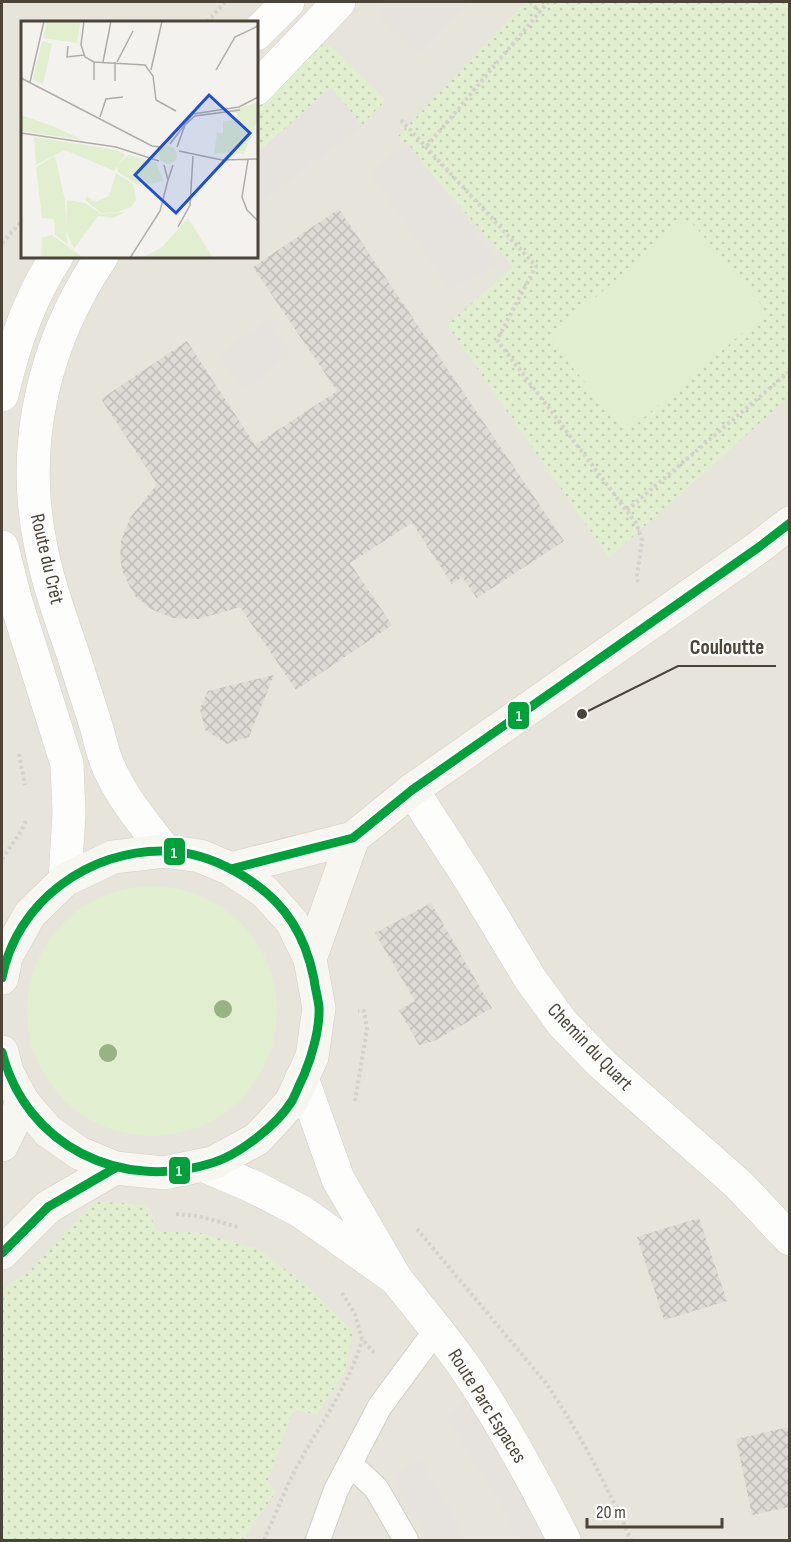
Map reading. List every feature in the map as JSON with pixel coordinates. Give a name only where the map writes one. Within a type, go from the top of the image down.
[{"type":"main road","points":[[231,869],[353,838],[412,790],[642,630],[789,523]]},
{"type":"main road","points":[[310,959],[353,838]]},
{"type":"main road","points":[[2,978],[6,957],[30,914],[65,880],[113,857],[165,851],[200,856],[231,869],[265,892],[292,922],[310,959],[318,1013],[312,1057],[291,1102],[257,1139],[213,1163],[164,1173],[115,1168],[79,1153],[48,1131],[23,1102],[7,1072],[2,1052]]},
{"type":"main road","points":[[2,1145],[23,1102]]},
{"type":"main road","points":[[2,1253],[48,1207],[115,1168]]},
{"type":"street","points":[[258,32],[288,2]]},
{"type":"street","points":[[258,87],[339,2]]},
{"type":"street","points":[[2,395],[10,357],[27,311],[56,258]]},
{"type":"street","name":"Route du Crêt","points":[[101,258],[66,317],[52,355],[41,395],[33,444],[33,493],[40,542],[52,590],[112,776],[165,851]]},
{"type":"street","name":"Route du Crêt","points":[[2,547],[16,602],[66,764],[69,813],[65,880]]},
{"type":"street","name":"Chemin du Quart","points":[[412,790],[457,858],[531,980],[563,1024],[603,1065],[739,1185],[789,1239]]},
{"type":"street","name":"Route Parc Espaces","points":[[302,1078],[338,1179],[396,1279],[465,1368],[509,1438],[542,1495],[564,1540]]},
{"type":"street","name":"Route Parc Espaces","points":[[203,1165],[254,1187],[302,1212],[396,1279]]},
{"type":"lane","points":[[318,1540],[336,1490],[380,1406],[437,1329]]},
{"type":"lane","points":[[350,1464],[376,1488],[406,1540]]},
{"type":"path","points":[[208,21],[225,2]]},
{"type":"path","points":[[530,2],[541,13]]},
{"type":"path","points":[[427,146],[548,2]]},
{"type":"path","points":[[401,120],[536,266],[496,340],[636,523],[642,540],[637,576],[642,630]]},
{"type":"path","points":[[2,243],[21,222]]},
{"type":"path","points":[[627,510],[789,371]]},
{"type":"path","points":[[18,751],[26,792]]},
{"type":"path","points":[[2,858],[20,833],[28,811]]},
{"type":"path","points":[[318,1013],[364,1011],[367,1029],[354,1103]]},
{"type":"path","points":[[164,1173],[168,1214],[198,1216],[248,1231]]},
{"type":"path","points":[[411,1223],[551,1390],[598,1471],[631,1540]]},
{"type":"path","points":[[264,1540],[294,1472],[344,1384],[360,1347],[362,1339],[355,1314],[337,1288]]},
{"type":"shaded area","points":[[2,2],[789,2],[789,1540],[2,1540]]},
{"type":"shaded area","points":[[386,2],[469,2],[419,54],[376,13]]},
{"type":"shaded area","points":[[331,88],[362,125],[258,204],[258,152]]},
{"type":"shaded area","points":[[408,143],[498,263],[450,290],[370,172]]},
{"type":"shaded area","points":[[268,319],[291,354],[244,390],[218,355]]},
{"type":"shaded area","points":[[469,1398],[552,1540],[516,1540],[500,1504],[445,1416]]},
{"type":"shaded area","points":[[420,1459],[455,1518],[465,1540],[427,1540],[392,1477]]},
{"type":"green space","points":[[526,2],[789,2],[789,397],[609,558],[447,325],[513,267],[398,136]]},
{"type":"green space","points":[[313,42],[331,47],[386,100],[362,125],[331,88],[258,152],[258,105]]},
{"type":"green space","points":[[679,224],[693,224],[760,303],[761,317],[634,426],[620,423],[553,345],[554,334]]},
{"type":"green space","points":[[152,886],[176,889],[200,896],[221,907],[240,923],[256,942],[267,963],[274,987],[277,1011],[274,1035],[267,1059],[256,1080],[240,1099],[221,1115],[200,1126],[176,1133],[152,1136],[128,1133],[104,1126],[83,1115],[64,1099],[48,1080],[37,1059],[30,1035],[27,1011],[30,987],[37,963],[48,942],[64,923],[83,907],[104,896],[128,889]]},
{"type":"green space","points":[[96,1201],[147,1205],[156,1231],[200,1233],[258,1249],[305,1284],[353,1332],[345,1372],[317,1415],[299,1410],[292,1413],[268,1481],[276,1492],[242,1540],[2,1540],[2,1289],[27,1273]]},
{"type":"building","points":[[339,209],[564,541],[477,598],[462,577],[452,584],[412,523],[350,563],[392,625],[296,690],[240,607],[199,619],[172,618],[151,609],[136,597],[122,570],[121,541],[130,518],[157,484],[101,399],[187,341],[255,445],[337,391],[253,267]]},
{"type":"building","points":[[274,675],[249,737],[227,744],[205,730],[200,709],[208,691]]},
{"type":"building","points":[[431,903],[492,1008],[434,1041],[419,1045],[399,1010],[415,1001],[375,933]]},
{"type":"building","points":[[699,1218],[727,1301],[664,1320],[637,1237]]},
{"type":"building","points":[[789,1427],[789,1507],[752,1515],[736,1439]]},
{"type":"transit line","name":"1","points":[[231,869],[353,838],[412,790],[790,523]]},
{"type":"transit line","name":"1","points":[[2,978],[10,951],[23,926],[40,904],[60,885],[84,870],[110,859],[137,853],[166,851],[202,857],[237,872],[268,895],[281,908],[292,922],[306,949],[319,1007],[317,1033],[310,1059],[293,1098],[277,1120],[245,1146],[223,1159],[178,1170],[144,1171],[112,1165],[82,1154],[55,1136],[32,1113],[14,1085],[2,1052]]},
{"type":"transit line","name":"1","points":[[2,1253],[48,1207],[115,1168]]},
{"type":"place","name":"Couloutte","points":[[582,714]]}]
